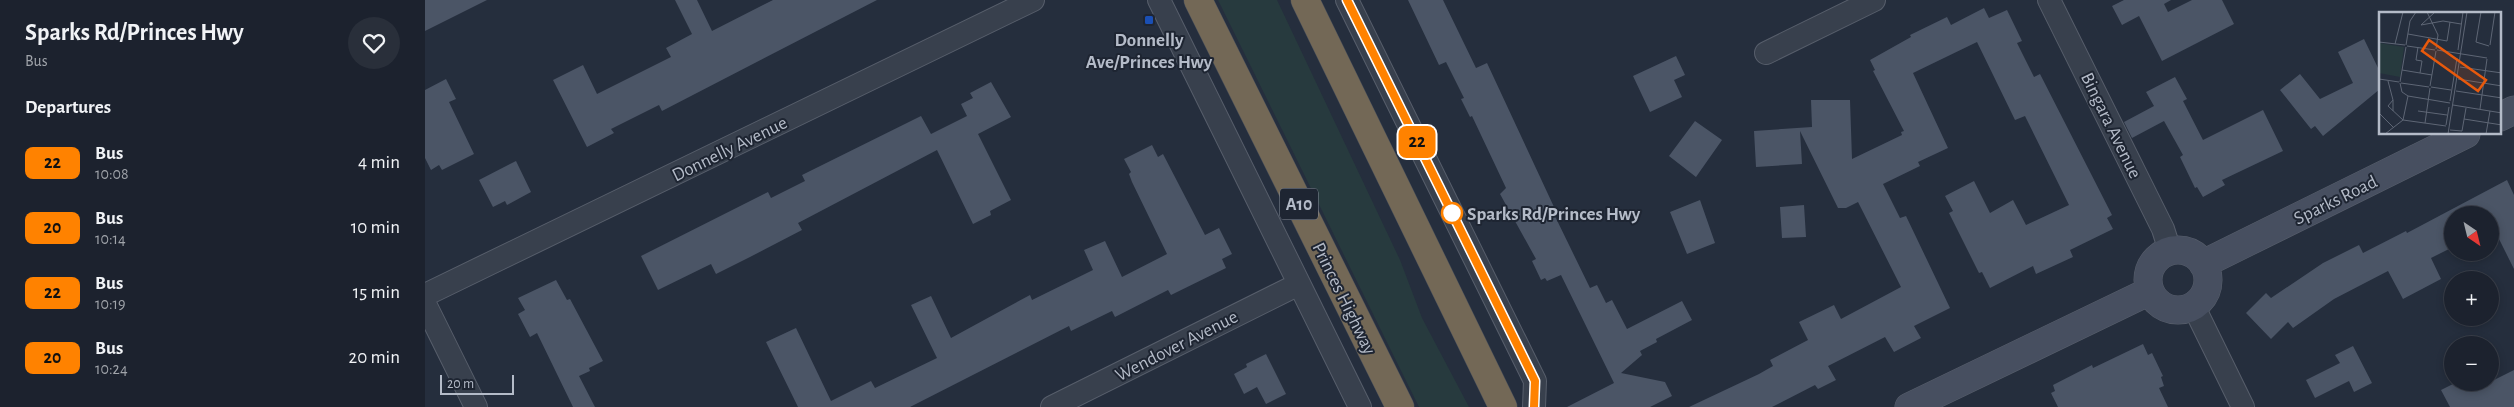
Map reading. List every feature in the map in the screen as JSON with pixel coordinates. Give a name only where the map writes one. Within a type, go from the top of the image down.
[{"type":"highway","name":"Princes Highway","points":[[1198,0],[1399,407]]},
{"type":"highway","points":[[1305,0],[1503,407]]},
{"type":"street","name":"Donnelly Avenue","points":[[425,295],[1033,0]]},
{"type":"street","points":[[1159,0],[1360,407]]},
{"type":"street","points":[[1347,0],[1535,381],[1534,407]]},
{"type":"street","points":[[1766,53],[1873,0]]},
{"type":"street","name":"Bingara Avenue","points":[[2049,0],[2163,229],[2170,251]]},
{"type":"street","points":[[2501,116],[2514,110]]},
{"type":"street","name":"Sparks Road","points":[[2203,264],[2464,135]]},
{"type":"street","points":[[2170,251],[2189,252],[2203,264],[2207,282],[2201,299],[2193,306],[2177,310],[2168,308],[2154,298],[2150,291],[2149,271],[2161,256],[2170,251]]},
{"type":"street","name":"Wendover Avenue","points":[[1052,407],[1299,284]]},
{"type":"street","points":[[1909,407],[2150,291]]},
{"type":"street","points":[[425,304],[476,407]]},
{"type":"street","points":[[2193,306],[2243,407]]},
{"type":"green space","points":[[1218,0],[1277,0],[1400,260],[1422,318],[1469,407],[1419,407]]},
{"type":"building","points":[[425,0],[487,0],[425,31]]},
{"type":"building","points":[[675,0],[697,0],[712,31],[773,0],[877,0],[662,111],[659,105],[611,129],[614,133],[587,147],[553,80],[583,65],[597,94],[671,57],[666,48],[692,34]]},
{"type":"building","points":[[1408,0],[1443,0],[1476,68],[1487,63],[1554,207],[1551,208],[1590,288],[1597,285],[1606,303],[1612,300],[1627,329],[1682,301],[1692,320],[1656,339],[1657,342],[1640,351],[1642,355],[1621,373],[1665,382],[1672,396],[1650,407],[1567,407],[1614,383],[1561,275],[1547,281],[1545,278],[1541,280],[1532,261],[1536,259],[1500,194],[1506,188],[1472,116],[1470,117],[1461,99],[1464,98],[1446,62],[1439,65]]},
{"type":"building","points":[[2124,0],[2171,0],[2164,4],[2168,12],[2192,0],[2222,0],[2234,24],[2162,61],[2139,16],[2122,25],[2112,6]]},
{"type":"building","points":[[1984,8],[1989,18],[2007,10],[2022,41],[2017,43],[2034,77],[2040,74],[2112,215],[2107,218],[2113,229],[2070,250],[2073,257],[2036,274],[2033,266],[1990,288],[1982,272],[1979,273],[1949,213],[1953,211],[1945,196],[1974,181],[1990,213],[2013,200],[2026,225],[2069,205],[2025,116],[2015,120],[1977,42],[1913,73],[1948,148],[1918,162],[1920,166],[1883,184],[1900,218],[1906,216],[1950,308],[1914,326],[1921,338],[1894,352],[1885,337],[1828,366],[1836,380],[1818,389],[1815,385],[1772,407],[1689,407],[1759,374],[1773,366],[1770,360],[1808,340],[1799,322],[1834,305],[1841,319],[1901,287],[1858,202],[1846,208],[1838,208],[1800,131],[1802,164],[1756,167],[1754,131],[1812,127],[1811,100],[1850,100],[1852,159],[1902,135],[1901,132],[1904,131],[1873,71],[1875,70],[1870,60],[1911,37],[1910,35],[1947,17],[1951,25]]},
{"type":"building","points":[[2364,39],[2379,70],[2379,90],[2323,136],[2315,126],[2311,129],[2280,90],[2300,74],[2320,99],[2353,83],[2338,52]]},
{"type":"building","points":[[1676,56],[1685,75],[1674,80],[1682,97],[1650,112],[1633,76]]},
{"type":"building","points":[[2175,77],[2187,99],[2183,101],[2203,140],[2263,110],[2283,151],[2222,180],[2225,185],[2203,197],[2197,187],[2195,188],[2180,157],[2183,155],[2164,121],[2132,138],[2124,122],[2154,106],[2146,92]]},
{"type":"building","points":[[446,79],[456,99],[449,102],[474,154],[442,170],[439,165],[431,170],[425,158],[425,90]]},
{"type":"building","points":[[991,82],[1011,117],[978,134],[1011,200],[990,211],[991,215],[973,224],[937,150],[798,223],[802,230],[750,257],[716,274],[711,264],[658,290],[641,256],[768,192],[771,198],[805,181],[802,175],[921,116],[931,134],[967,116],[961,104],[973,98],[970,93]]},
{"type":"building","points":[[1695,121],[1722,140],[1696,177],[1669,156]]},
{"type":"building","points":[[1152,145],[1158,157],[1163,154],[1205,235],[1219,228],[1232,254],[1222,259],[1226,268],[1171,295],[1168,290],[1115,317],[1112,311],[1071,331],[1069,326],[910,407],[798,407],[766,342],[796,328],[831,401],[871,381],[875,388],[937,358],[911,305],[931,296],[951,338],[1030,295],[1032,300],[1093,270],[1084,250],[1105,241],[1122,277],[1167,254],[1132,182],[1129,174],[1131,172],[1124,159]]},
{"type":"building","points":[[516,161],[531,192],[507,205],[505,201],[493,207],[479,180]]},
{"type":"building","points":[[2507,180],[2514,195],[2514,269],[2499,239],[2499,206],[2458,206]]},
{"type":"building","points":[[1700,200],[1715,243],[1687,254],[1670,212]]},
{"type":"building","points":[[1804,205],[1806,237],[1782,238],[1780,207]]},
{"type":"building","points":[[2444,213],[2444,252],[2431,258],[2441,279],[2403,299],[2388,271],[2334,299],[2293,328],[2288,322],[2271,339],[2246,313],[2266,293],[2271,298],[2323,263],[2359,245],[2363,253],[2406,231],[2407,233]]},
{"type":"building","points":[[556,280],[567,300],[570,299],[603,361],[589,368],[590,371],[579,376],[595,407],[573,407],[537,333],[530,337],[518,314],[525,310],[518,298]]},
{"type":"building","points":[[2143,344],[2148,355],[2152,353],[2163,376],[2161,377],[2164,386],[2159,388],[2168,407],[2058,407],[2051,393],[2055,391],[2053,385],[2092,365],[2093,368]]},
{"type":"building","points":[[2353,346],[2372,383],[2354,392],[2349,381],[2315,398],[2306,380],[2340,363],[2335,355]]},
{"type":"building","points":[[1266,354],[1286,394],[1266,404],[1257,387],[1244,394],[1234,374],[1247,367],[1246,364]]},
{"type":"building","points":[[2514,370],[2514,407],[2450,407],[2441,390],[2444,388],[2444,391],[2499,391],[2499,378]]},
{"type":"bus line","name":"22","points":[[1347,0],[1535,381],[1534,407]]},
{"type":"place","name":"Donnelly Ave/Princes Hwy","points":[[1149,20]]},
{"type":"place","name":"Sparks Rd/Princes Hwy","points":[[1452,213]]}]
